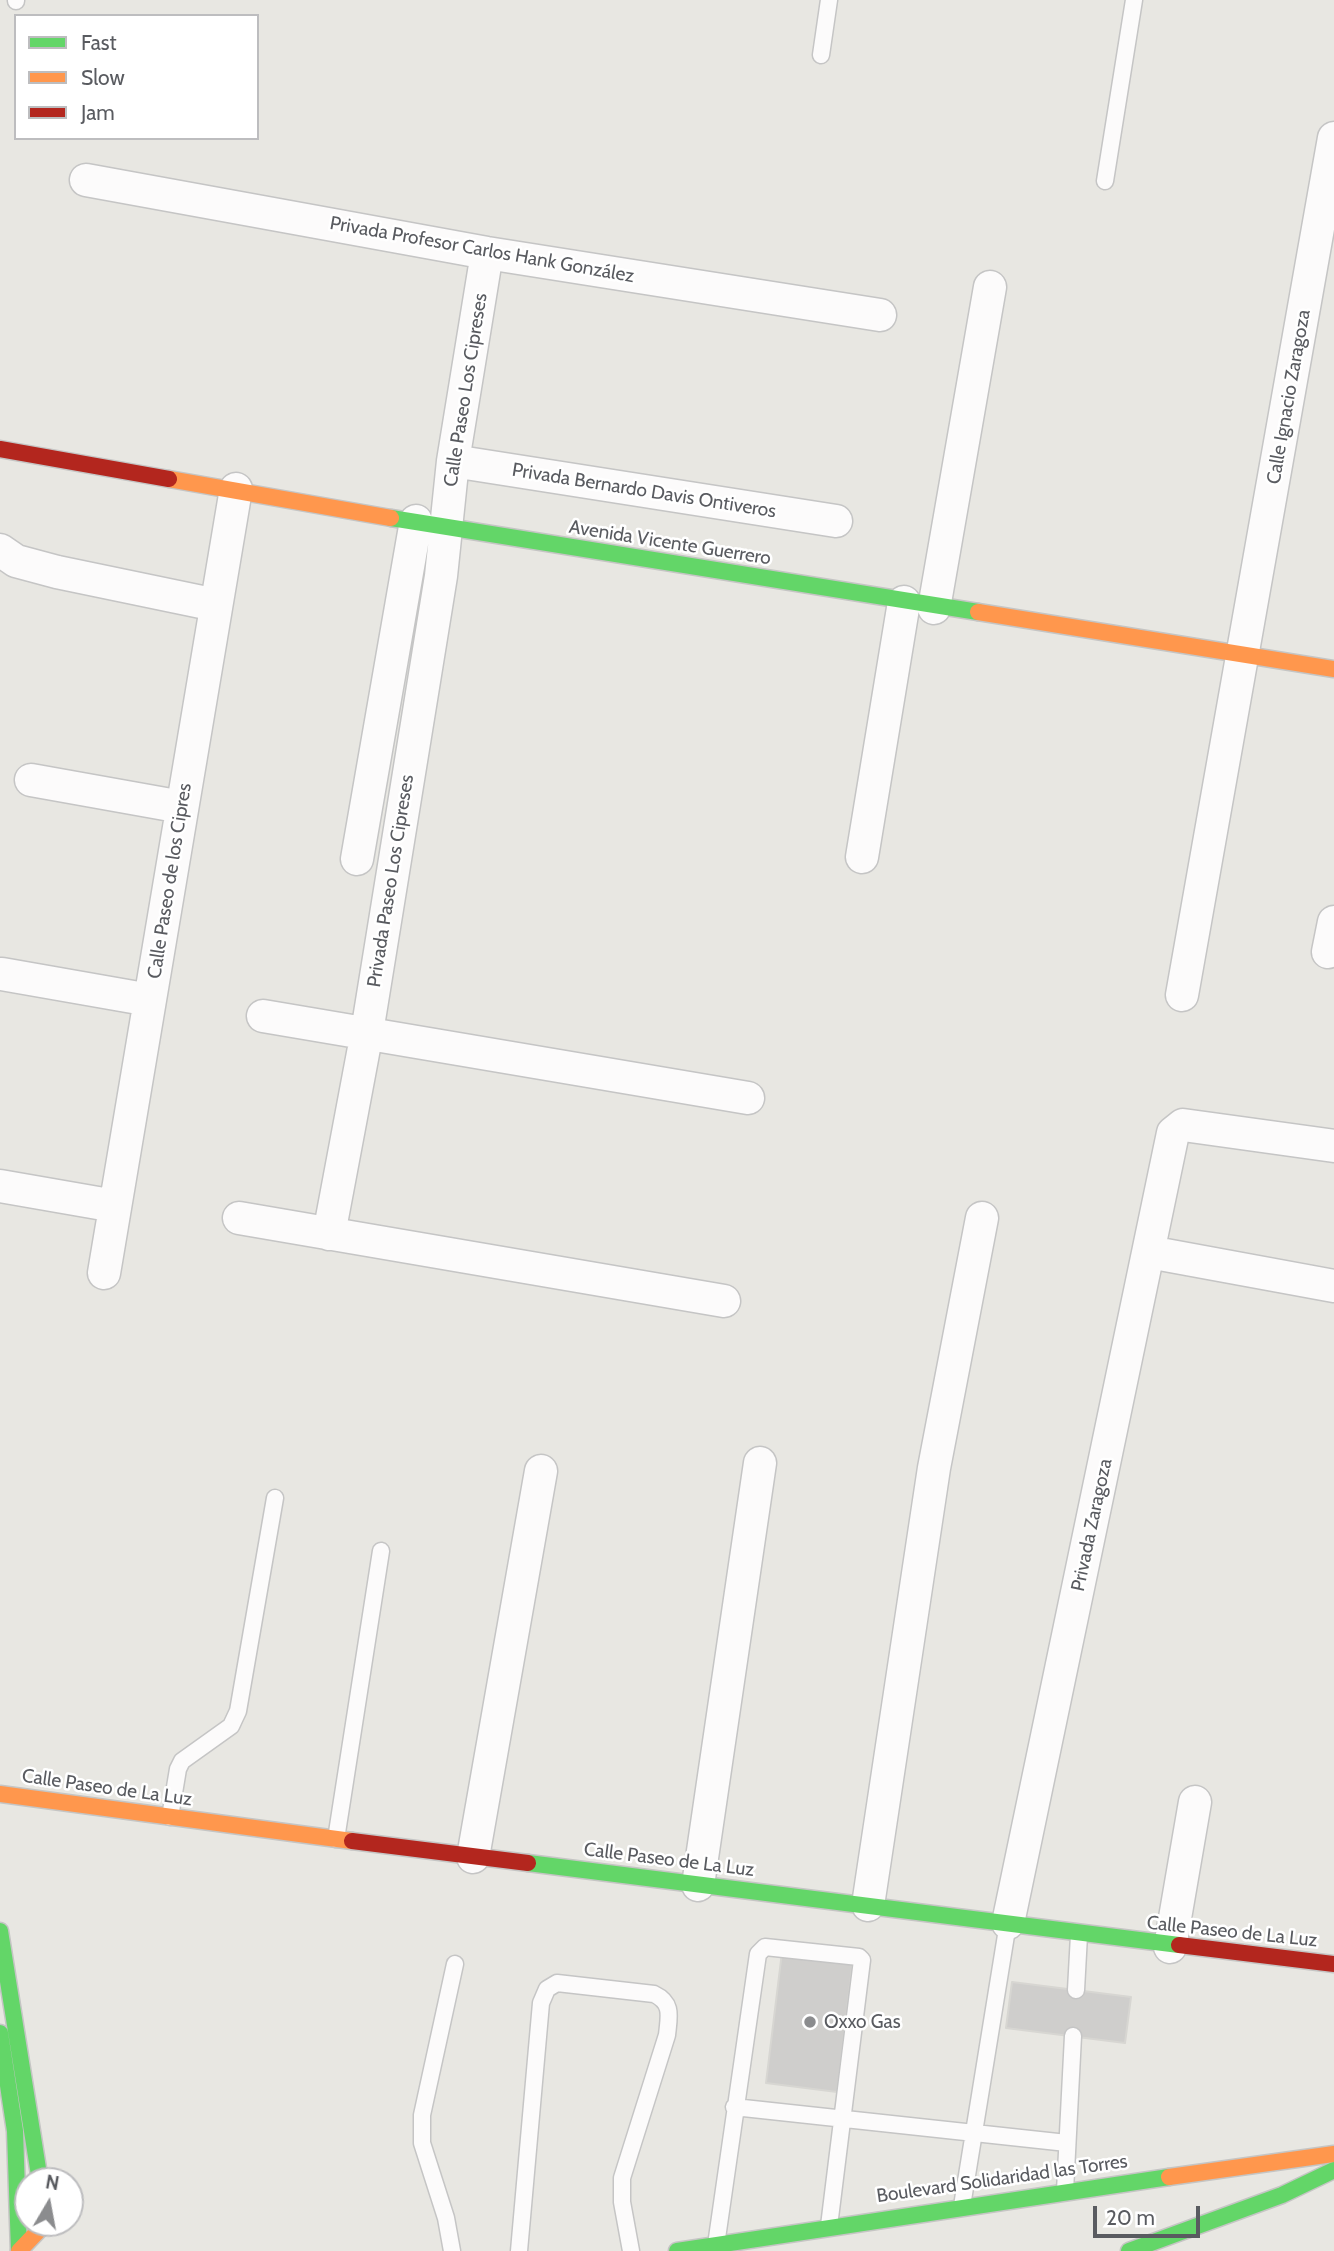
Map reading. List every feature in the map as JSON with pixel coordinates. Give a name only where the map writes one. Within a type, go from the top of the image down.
[{"type":"main road","name":"Avenida Vicente Guerrero","points":[[0,449],[447,528],[934,608],[1334,669]]},
{"type":"main road","name":"Calle Paseo de La Luz","points":[[0,1794],[473,1857],[1008,1923],[1170,1947],[1334,1964]]},
{"type":"main road","points":[[0,1931],[38,2167]]},
{"type":"main road","points":[[0,2034],[15,2131],[19,2251]]},
{"type":"main road","name":"Boulevard Solidaridad las Torres","points":[[677,2251],[962,2206],[1334,2154]]},
{"type":"main road","points":[[1129,2251],[1282,2195],[1334,2170]]},
{"type":"main road","points":[[19,2251],[32,2237]]},
{"type":"street","name":"Calle Ignacio Zaragoza","points":[[1182,995],[1334,138]]},
{"type":"street","name":"Privada Profesor Carlos Hank González","points":[[86,180],[487,253],[880,315]]},
{"type":"street","name":"Calle Paseo Los Cipreses","points":[[447,528],[453,461],[487,253]]},
{"type":"street","points":[[934,608],[990,287]]},
{"type":"street","name":"Privada Bernardo Davis Ontiveros","points":[[453,461],[836,521]]},
{"type":"street","name":"Calle Paseo de los Cipres","points":[[104,1273],[236,489]]},
{"type":"street","points":[[356,859],[416,521]]},
{"type":"street","name":"Privada Paseo Los Cipreses","points":[[329,1234],[366,1032],[447,528]]},
{"type":"street","points":[[0,550],[16,561],[57,572],[216,605]]},
{"type":"street","points":[[862,858],[904,602]]},
{"type":"street","points":[[31,780],[183,807]]},
{"type":"street","points":[[2,974],[150,1000]]},
{"type":"street","points":[[263,1016],[748,1098]]},
{"type":"street","name":"Privada Zaragoza","points":[[1008,1923],[1170,1141],[1177,1128],[1191,1126],[1334,1146]]},
{"type":"street","points":[[0,1186],[116,1206]]},
{"type":"street","points":[[239,1218],[724,1301]]},
{"type":"street","points":[[867,1905],[934,1468],[982,1218]]},
{"type":"street","points":[[1149,1252],[1334,1286]]},
{"type":"street","points":[[698,1885],[760,1463]]},
{"type":"street","points":[[473,1857],[541,1471]]},
{"type":"street","points":[[1170,1947],[1195,1802]]},
{"type":"lane","points":[[821,55],[830,0]]},
{"type":"lane","points":[[1105,181],[1134,0]]},
{"type":"lane","points":[[170,1817],[178,1769],[182,1761],[231,1726],[238,1711],[275,1498]]},
{"type":"lane","points":[[336,1839],[381,1551]]},
{"type":"lane","points":[[962,2206],[976,2133],[1008,1923]]},
{"type":"lane","points":[[1076,1990],[1079,1935]]},
{"type":"lane","points":[[716,2245],[734,2107],[760,1949],[859,1957],[861,1969],[840,2118],[829,2226]]},
{"type":"lane","points":[[452,2251],[446,2218],[422,2143],[422,2124],[455,1964]]},
{"type":"lane","points":[[519,2251],[541,2003],[547,1989],[557,1983],[571,1983],[654,1994],[665,1999],[670,2010],[667,2035],[622,2178],[622,2202],[631,2251]]},
{"type":"lane","points":[[1065,2193],[1073,2036]]},
{"type":"lane","points":[[734,2107],[1067,2143]]},
{"type":"building","name":"Oxxo Gas","points":[[782,1952],[853,1960],[837,2092],[766,2083]]},
{"type":"building","points":[[1012,1982],[1131,1997],[1125,2043],[1006,2028]]},
{"type":"traffic: fast","points":[[391,518],[978,612]]},
{"type":"traffic: fast","points":[[528,1863],[1179,1945]]},
{"type":"traffic: fast","points":[[0,1931],[38,2167]]},
{"type":"traffic: fast","points":[[0,2033],[15,2131],[19,2251]]},
{"type":"traffic: fast","points":[[1129,2251],[1282,2195],[1334,2170]]},
{"type":"traffic: fast","points":[[677,2251],[1169,2177]]},
{"type":"traffic: slow","points":[[169,479],[391,518]]},
{"type":"traffic: slow","points":[[978,612],[1334,669]]},
{"type":"traffic: slow","points":[[0,1794],[352,1841]]},
{"type":"traffic: slow","points":[[1169,2177],[1334,2154]]},
{"type":"traffic: slow","points":[[19,2251],[32,2237]]},
{"type":"traffic: jam","points":[[0,449],[169,479]]},
{"type":"traffic: jam","points":[[352,1841],[528,1863]]},
{"type":"traffic: jam","points":[[1179,1945],[1334,1964]]},
{"type":"place","name":"Oxxo Gas","points":[[810,2022]]}]
